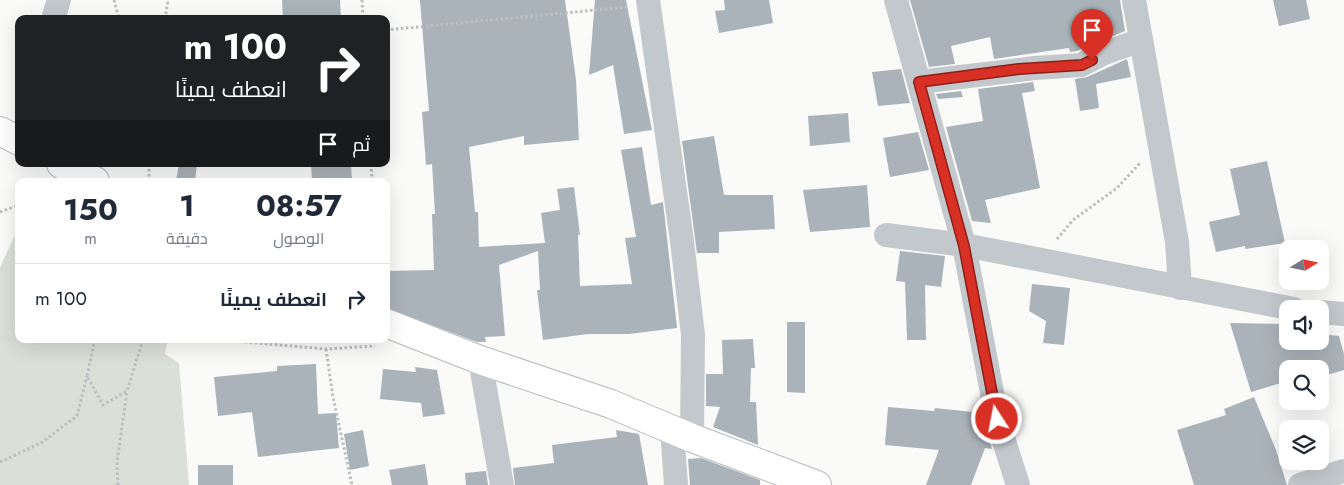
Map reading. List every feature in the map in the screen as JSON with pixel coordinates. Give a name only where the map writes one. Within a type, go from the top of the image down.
[{"type":"street","points":[[54,15],[59,0]]},
{"type":"street","points":[[896,0],[964,246],[997,419],[1018,485]]},
{"type":"street","points":[[1134,0],[1177,242],[1180,288]]},
{"type":"street","points":[[648,3],[693,334],[676,485]]},
{"type":"street","points":[[919,82],[1026,69],[1082,65],[1102,54],[1141,40]]},
{"type":"street","points":[[67,167],[89,178]]},
{"type":"street","points":[[886,235],[964,246],[1279,306]]},
{"type":"street","points":[[1329,313],[1344,314]]},
{"type":"street","points":[[390,336],[480,360],[611,404],[682,434],[817,485]]},
{"type":"street","points":[[480,360],[502,485]]},
{"type":"street","points":[[1300,485],[1344,471]]},
{"type":"path","points":[[166,15],[168,0]]},
{"type":"path","points":[[362,0],[363,15]]},
{"type":"path","points":[[113,1],[118,15]]},
{"type":"path","points":[[390,30],[648,3]]},
{"type":"path","points":[[1040,260],[1073,220],[1117,188],[1159,143]]},
{"type":"path","points":[[0,212],[15,206]]},
{"type":"path","points":[[0,462],[41,443],[77,416],[93,343]]},
{"type":"path","points":[[118,485],[117,462],[127,391],[143,343]]},
{"type":"path","points":[[256,343],[326,349],[348,343]]},
{"type":"path","points":[[326,349],[333,397],[352,485]]},
{"type":"path","points":[[87,376],[103,405],[127,391]]},
{"type":"shaded area","points":[[15,235],[15,343],[167,343],[165,354],[179,363],[189,485],[0,485],[0,268]]},
{"type":"building","points":[[282,0],[340,0],[341,15],[283,15]]},
{"type":"building","points":[[420,0],[565,0],[576,80],[579,140],[524,145],[524,136],[469,147],[475,212],[478,212],[479,247],[545,243],[541,213],[560,210],[557,189],[574,187],[580,235],[578,235],[580,286],[632,284],[625,238],[636,237],[621,150],[642,147],[651,205],[663,202],[677,328],[629,334],[588,334],[543,340],[537,290],[540,290],[538,251],[499,265],[505,336],[485,337],[486,342],[477,342],[390,309],[390,271],[434,270],[432,214],[435,214],[432,164],[426,165],[422,112],[429,111]]},
{"type":"building","points":[[595,0],[626,0],[652,130],[624,134],[613,65],[589,75]]},
{"type":"building","points":[[724,0],[769,0],[773,23],[719,33],[715,11],[725,10]]},
{"type":"building","points":[[910,0],[1120,0],[1125,31],[1077,51],[1070,52],[1069,48],[994,59],[990,37],[951,46],[955,64],[929,67]]},
{"type":"building","points":[[1273,0],[1306,0],[1310,19],[1279,26]]},
{"type":"building","points":[[1127,59],[1131,77],[1096,84],[1099,108],[1080,111],[1075,79],[1087,77]]},
{"type":"building","points":[[901,69],[910,103],[878,106],[872,72]]},
{"type":"building","points":[[1033,82],[1035,91],[1022,93],[1040,188],[985,200],[991,223],[972,221],[946,127],[983,121],[978,89]]},
{"type":"building","points":[[961,91],[963,97],[938,99],[936,94]]},
{"type":"building","points":[[848,113],[850,142],[810,146],[808,116]]},
{"type":"building","points":[[918,132],[929,170],[890,177],[883,138]]},
{"type":"building","points":[[714,136],[724,195],[773,195],[775,229],[719,232],[719,253],[697,253],[682,141]]},
{"type":"building","points":[[1267,161],[1284,240],[1279,240],[1279,244],[1245,249],[1245,246],[1216,252],[1209,222],[1240,215],[1230,169]]},
{"type":"building","points":[[178,167],[197,167],[195,178],[177,178]]},
{"type":"building","points":[[311,167],[351,167],[352,178],[312,178]]},
{"type":"building","points":[[867,185],[870,227],[810,232],[803,190]]},
{"type":"building","points":[[900,251],[945,256],[941,287],[925,285],[926,340],[907,340],[905,282],[896,281]]},
{"type":"building","points":[[1032,284],[1070,288],[1064,345],[1043,343],[1046,321],[1029,311]]},
{"type":"building","points":[[787,322],[805,322],[805,393],[787,392]]},
{"type":"building","points":[[1230,323],[1279,324],[1279,350],[1329,350],[1329,335],[1339,336],[1344,354],[1344,370],[1329,374],[1329,360],[1279,360],[1279,384],[1251,392]]},
{"type":"building","points":[[753,339],[755,368],[751,368],[750,402],[756,402],[758,445],[713,427],[720,407],[706,406],[706,374],[723,374],[722,340]]},
{"type":"building","points":[[316,364],[318,414],[336,413],[339,448],[258,457],[252,412],[218,416],[214,377],[277,371],[277,366]]},
{"type":"building","points":[[415,367],[437,370],[445,414],[423,417],[421,403],[380,399],[383,369],[416,372]]},
{"type":"building","points":[[1254,397],[1276,450],[1279,460],[1279,470],[1282,470],[1287,485],[1194,485],[1177,430],[1226,415],[1224,409]]},
{"type":"building","points":[[888,407],[934,411],[935,408],[982,413],[992,449],[985,448],[971,485],[926,485],[939,450],[885,445]]},
{"type":"building","points":[[363,430],[369,466],[350,470],[344,434]]},
{"type":"building","points":[[616,430],[639,434],[648,485],[515,485],[513,468],[554,463],[552,445],[617,437]]},
{"type":"building","points":[[701,458],[760,480],[760,485],[690,485],[688,459]]},
{"type":"building","points":[[425,464],[428,485],[392,485],[389,470]]},
{"type":"building","points":[[198,465],[233,465],[233,485],[198,485]]},
{"type":"building","points":[[486,471],[488,485],[466,485],[465,473]]},
{"type":"route","points":[[997,419],[964,246],[919,82],[968,74],[1082,65],[1092,60]]}]
